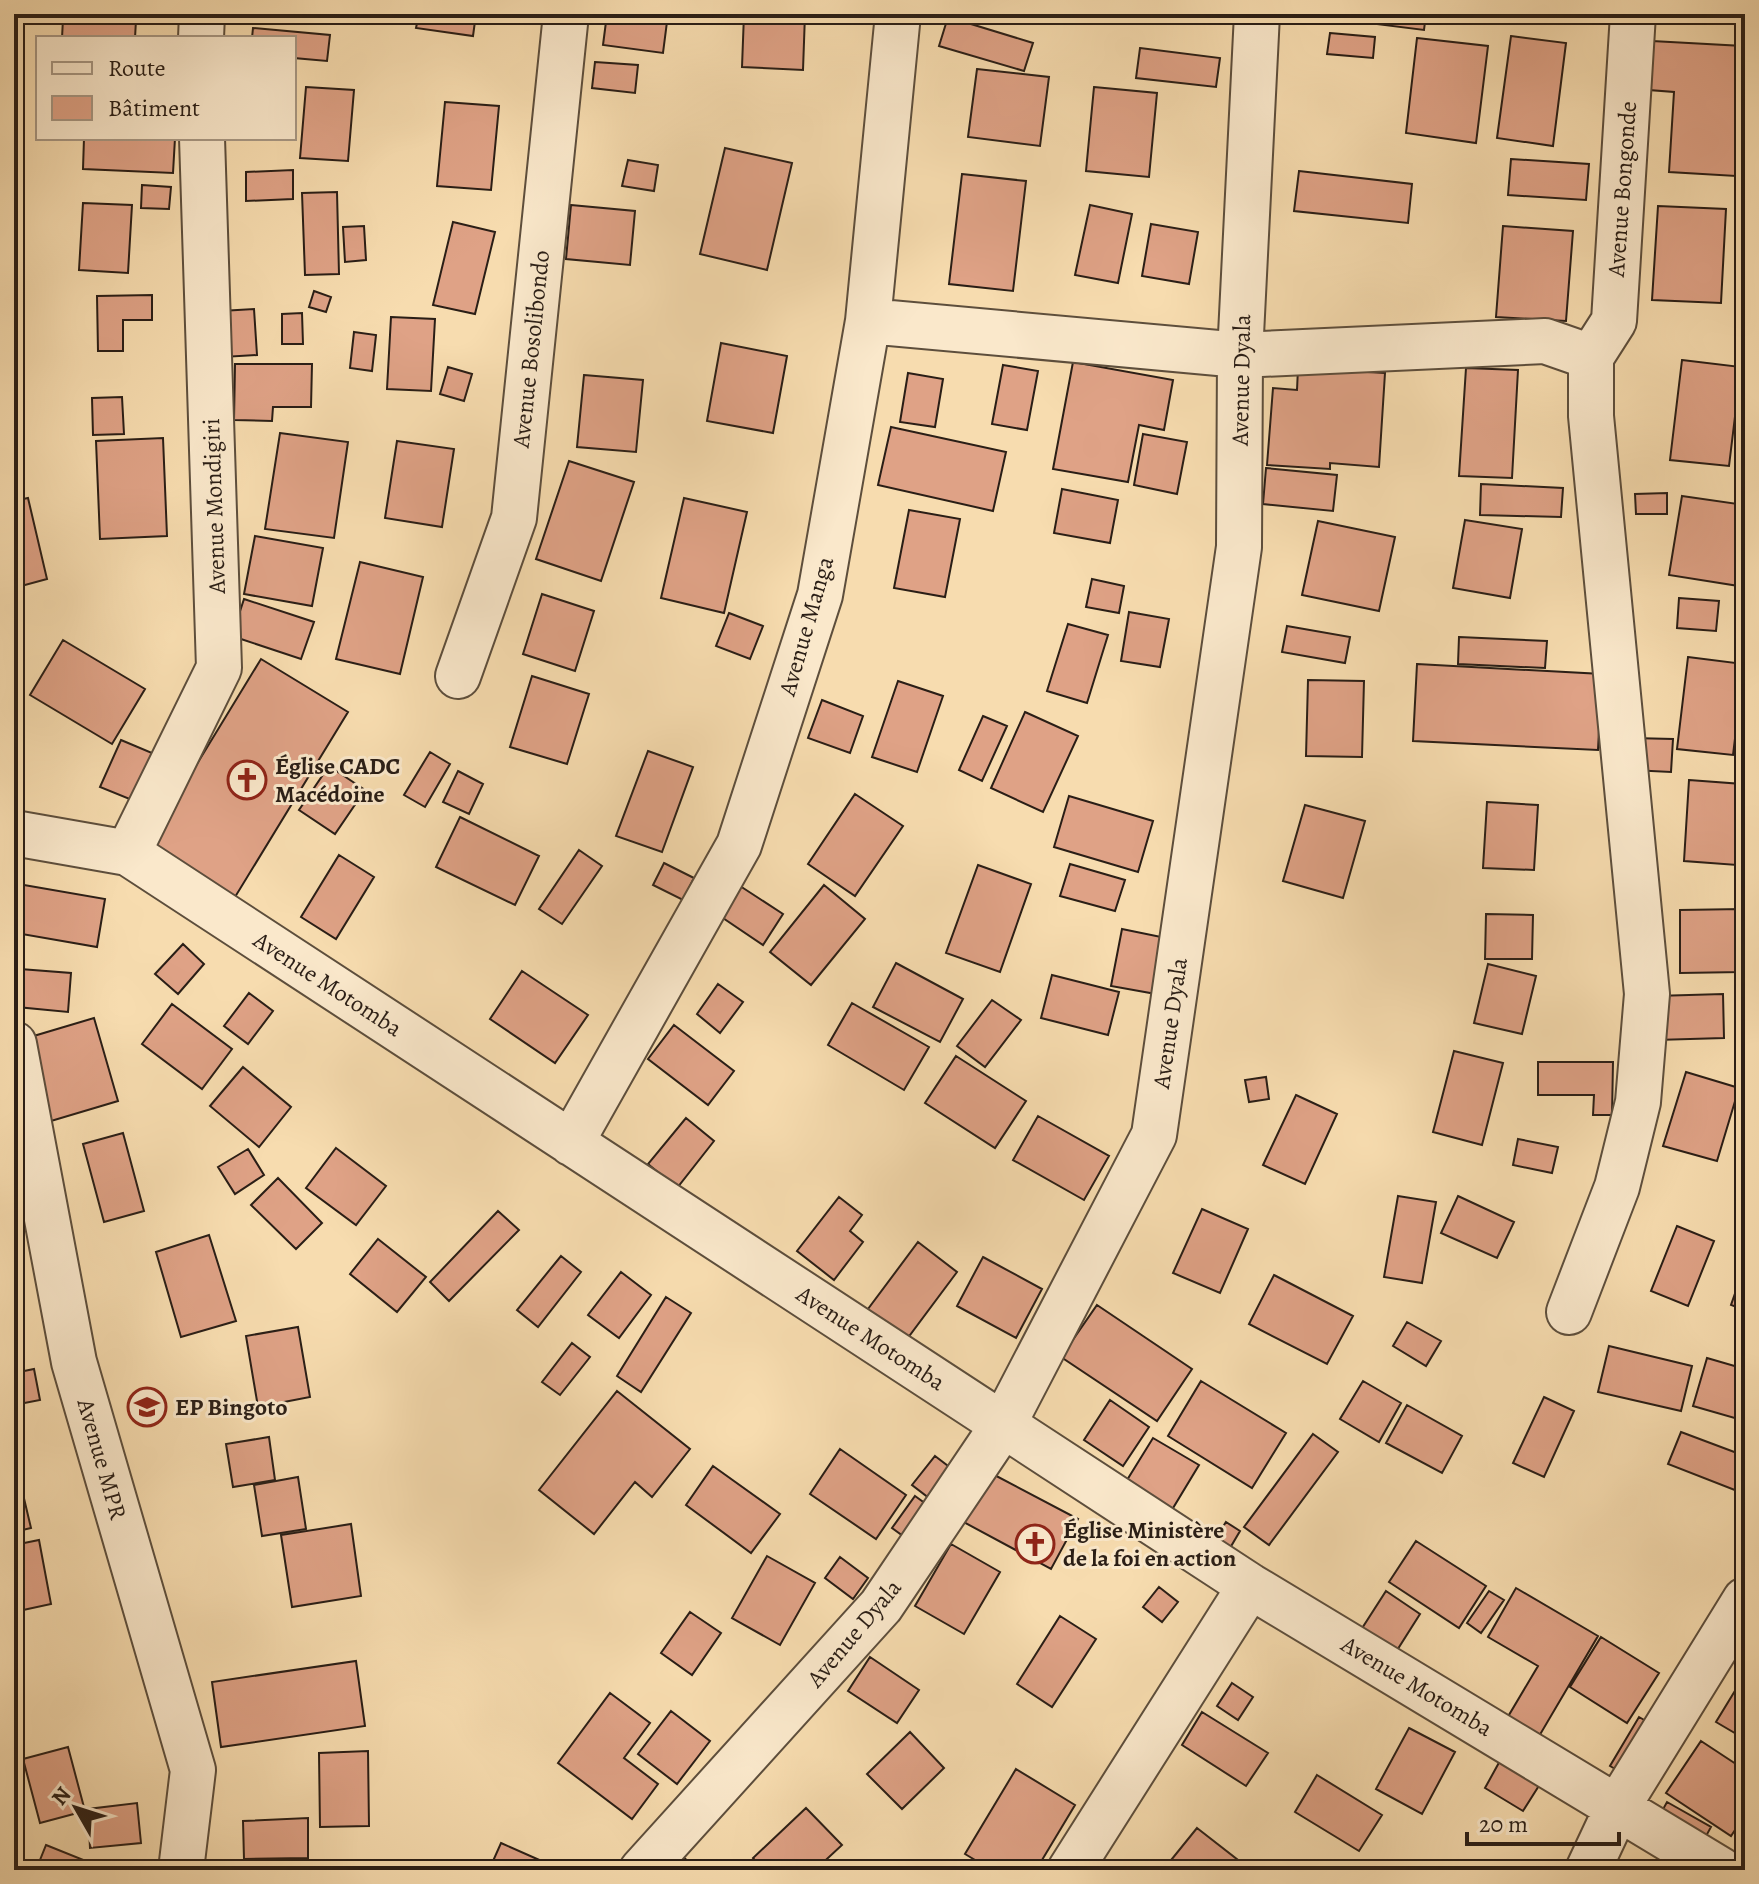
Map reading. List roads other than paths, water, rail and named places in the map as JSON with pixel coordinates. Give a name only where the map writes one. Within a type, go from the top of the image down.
[{"type":"street","points":[[201,36],[202,14]]},
{"type":"street","name":"Avenue Bosolibondo","points":[[458,676],[514,518],[566,14]]},
{"type":"street","name":"Avenue Manga","points":[[571,1143],[739,845],[820,595],[868,321],[898,14]]},
{"type":"street","name":"Avenue Dyala","points":[[642,1870],[881,1606],[1003,1425],[1154,1135],[1239,547],[1240,355],[1257,14]]},
{"type":"street","name":"Avenue Bongonde","points":[[1591,357],[1614,321],[1633,14]]},
{"type":"street","name":"Avenue Mondigiri","points":[[128,853],[219,668],[202,140]]},
{"type":"street","points":[[868,321],[1240,355],[1545,341],[1591,357],[1591,416],[1647,994],[1638,1102],[1617,1187],[1569,1312]]},
{"type":"street","name":"Avenue Motomba","points":[[14,833],[128,853],[1250,1586],[1721,1870]]},
{"type":"street","name":"Avenue MPR","points":[[14,1044],[74,1362],[193,1770],[181,1870]]},
{"type":"street","points":[[1070,1870],[1250,1586]]},
{"type":"street","points":[[1588,1870],[1618,1806],[1745,1600]]},
{"type":"place","name":"Église CADC Macédoine","points":[[247,780]]},
{"type":"place","name":"EP Bingoto","points":[[147,1407]]},
{"type":"place","name":"Église Ministère de la foi en action","points":[[1035,1544]]}]
